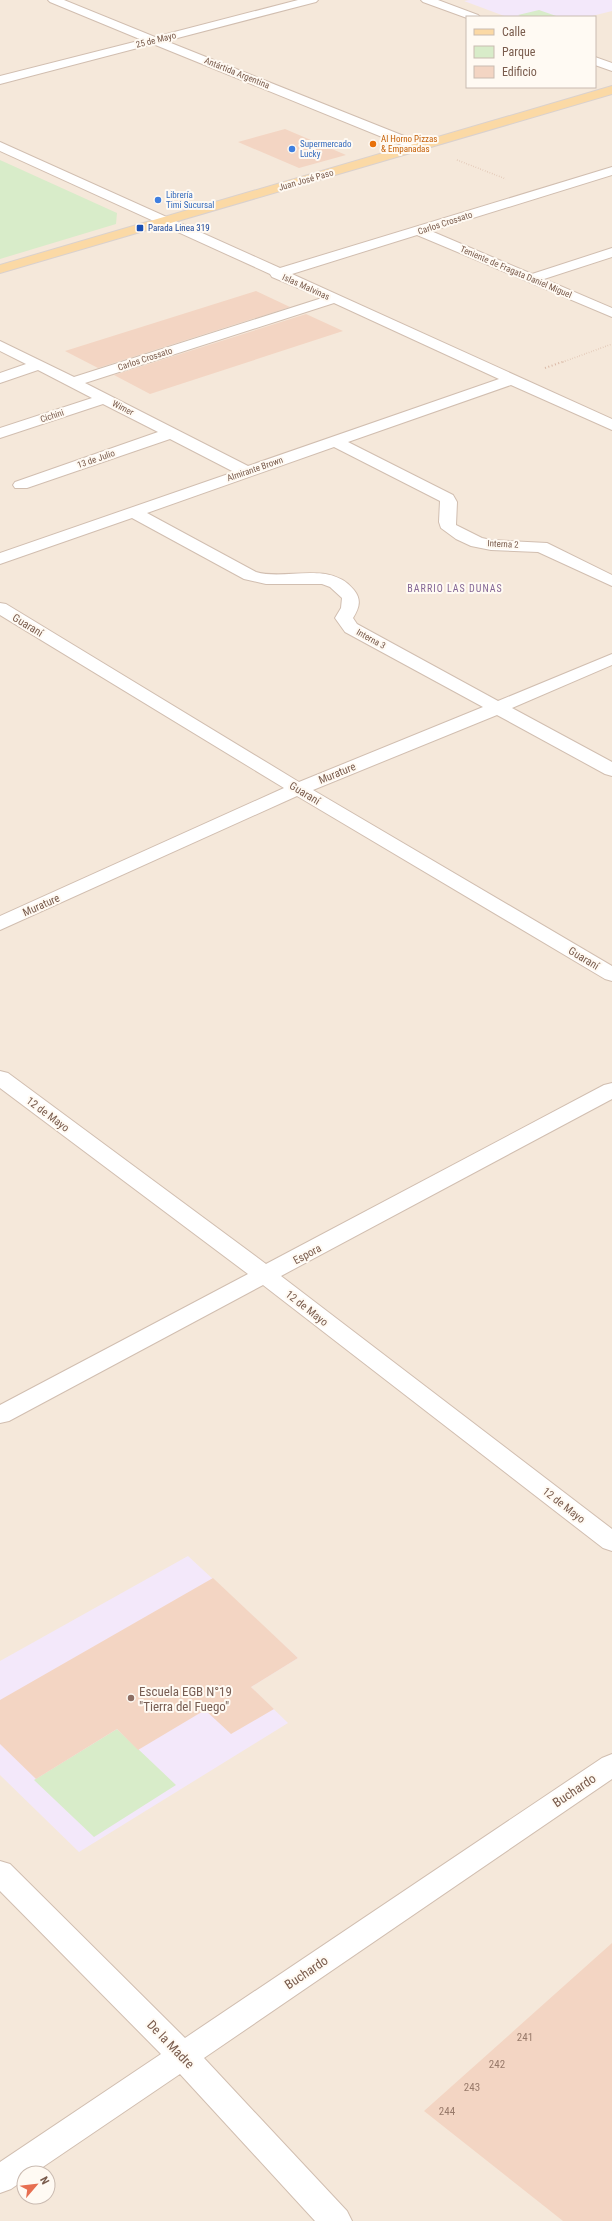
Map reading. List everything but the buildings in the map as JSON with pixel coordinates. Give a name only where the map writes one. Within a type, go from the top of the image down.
[{"type":"main road","name":"Juan José Paso","points":[[0,269],[612,90]]},
{"type":"street","name":"Antártida Argentina","points":[[54,0],[421,147]]},
{"type":"street","name":"25 de Mayo","points":[[0,80],[312,0]]},
{"type":"street","points":[[427,0],[471,16]]},
{"type":"street","points":[[596,61],[612,67]]},
{"type":"street","name":"Islas Malvinas","points":[[0,146],[277,274],[612,425]]},
{"type":"street","name":"Carlos Crossato","points":[[277,274],[612,170]]},
{"type":"street","name":"Teniente de Fragata Daniel Miguel","points":[[419,231],[612,313]]},
{"type":"street","points":[[530,279],[612,252]]},
{"type":"street","name":"Carlos Crossato","points":[[73,382],[332,299]]},
{"type":"street","name":"Wimer","points":[[0,345],[247,472]]},
{"type":"street","points":[[0,378],[39,365]]},
{"type":"street","name":"Almirante Brown","points":[[0,559],[510,380]]},
{"type":"street","name":"Cichini","points":[[0,433],[104,399]]},
{"type":"street","name":"13 de Julio","points":[[22,485],[171,433]]},
{"type":"street","name":"Interna 2","points":[[336,442],[446,498],[450,507],[447,522],[449,528],[462,536],[477,542],[491,545],[541,547],[612,581]]},
{"type":"street","name":"Interna 3","points":[[134,513],[248,575],[270,579],[309,578],[334,583],[346,591],[351,600],[350,607],[344,618],[351,628],[612,770]]},
{"type":"street","name":"Guaraní","points":[[0,608],[298,789],[612,975]]},
{"type":"street","name":"Murature","points":[[0,924],[298,789],[497,708],[612,659]]},
{"type":"street","name":"12 de Mayo","points":[[0,1078],[266,1276],[612,1542]]},
{"type":"street","name":"Espora","points":[[0,1415],[266,1276],[612,1090]]},
{"type":"street","name":"Buchardo","points":[[0,2180],[612,1765]]},
{"type":"street","name":"De la Madre","points":[[0,1872],[183,2056],[336,2221]]},
{"type":"path","points":[[421,147],[540,193]]},
{"type":"path","points":[[510,380],[612,344]]},
{"type":"shaded area","points":[[0,0],[612,0],[612,2221],[0,2221]]},
{"type":"shaded area","points":[[612,0],[612,11],[592,16],[504,16],[464,1]]},
{"type":"shaded area","name":"Escuela EGB N°19 \"Tierra del Fuego\"","points":[[188,1556],[298,1658],[251,1687],[288,1723],[79,1852],[0,1775],[0,1661]]},
{"type":"green space","points":[[539,10],[556,16],[520,16],[518,15]]},
{"type":"green space","points":[[0,160],[117,213],[116,224],[0,259]]},
{"type":"green space","points":[[117,1729],[176,1785],[94,1837],[34,1780]]},
{"type":"place","name":"Al Horno Pizzas & Empanadas","points":[[373,144]]},
{"type":"place","name":"Supermercado Lucky","points":[[292,149]]},
{"type":"place","name":"Librería Timi Sucursal","points":[[158,200]]},
{"type":"place","name":"Parada Linea 319","points":[[140,228]]},
{"type":"place","name":"Escuela EGB N°19 \"Tierra del Fuego\"","points":[[131,1698]]},
{"type":"district","name":"BARRIO LAS DUNAS","points":[[455,588]]}]
